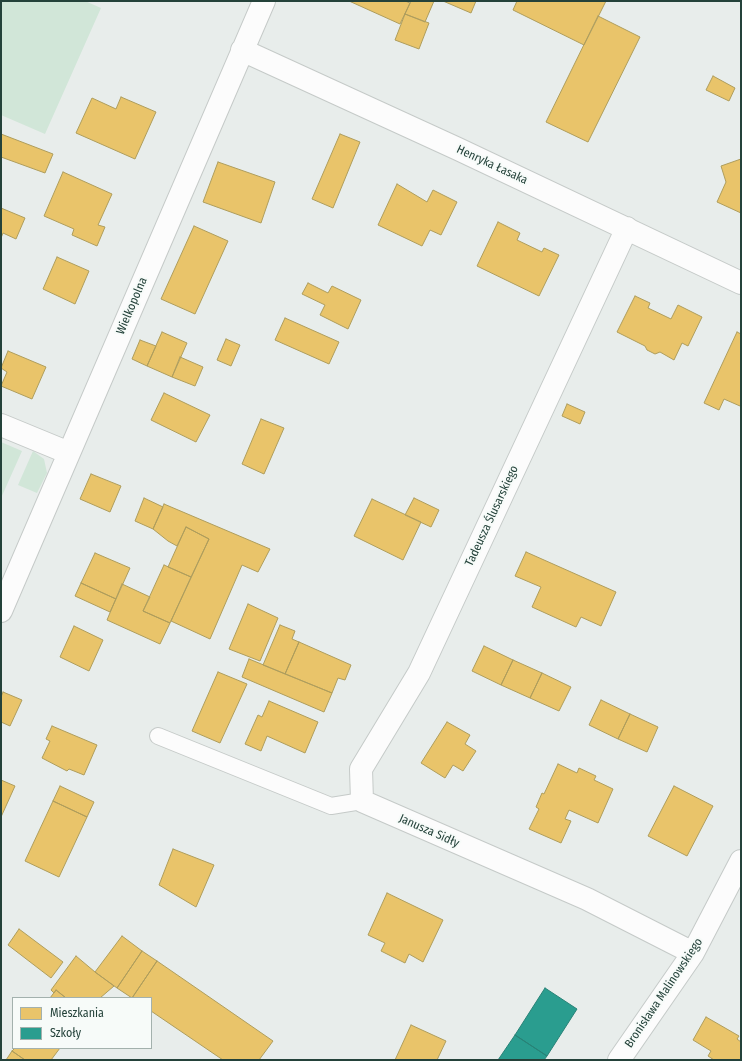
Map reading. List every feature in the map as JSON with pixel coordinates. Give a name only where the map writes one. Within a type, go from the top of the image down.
[{"type":"street","name":"Wielkopolna","points":[[1,611],[264,1]]},
{"type":"street","name":"Henryka Łasaka","points":[[242,50],[627,228],[741,283]]},
{"type":"street","name":"Tadeusza Ślusarskiego","points":[[362,801],[361,769],[419,673],[627,228]]},
{"type":"street","points":[[1,425],[69,453]]},
{"type":"street","name":"Janusza Sidły","points":[[362,801],[587,900],[693,952]]},
{"type":"street","name":"Bronisława Malinowskiego","points":[[619,1060],[693,952],[741,862]]},
{"type":"lane","points":[[158,736],[331,806],[362,801]]},
{"type":"green space","points":[[1,1],[85,1],[101,8],[45,134],[1,115]]},
{"type":"green space","points":[[1,442],[22,451],[1,498]]},
{"type":"green space","points":[[33,451],[44,459],[47,473],[37,493],[18,485]]},
{"type":"building: Mieszkania","points":[[349,1],[405,1],[410,3],[400,24]]},
{"type":"building: Mieszkania","points":[[411,1],[434,1],[425,22],[405,14]]},
{"type":"building: Mieszkania","points":[[443,1],[476,1],[471,13]]},
{"type":"building: Mieszkania","points":[[517,1],[606,1],[584,45],[513,10]]},
{"type":"building: Mieszkania","points":[[405,14],[429,23],[419,49],[395,40]]},
{"type":"building: Mieszkania","points":[[598,16],[640,37],[588,142],[546,122]]},
{"type":"building: Mieszkania","points":[[713,76],[735,88],[729,101],[706,90]]},
{"type":"building: Mieszkania","points":[[121,97],[156,112],[135,159],[76,133],[92,98],[116,109]]},
{"type":"building: Mieszkania","points":[[1,134],[53,154],[45,173],[1,157]]},
{"type":"building: Mieszkania","points":[[340,134],[360,142],[333,208],[312,199]]},
{"type":"building: Mieszkania","points":[[741,159],[741,213],[717,202],[726,182],[721,166]]},
{"type":"building: Mieszkania","points":[[218,162],[275,182],[261,223],[203,202]]},
{"type":"building: Mieszkania","points":[[63,172],[112,194],[98,225],[105,227],[97,246],[72,235],[74,229],[44,216]]},
{"type":"building: Mieszkania","points":[[397,184],[427,202],[433,190],[457,202],[441,235],[430,230],[422,246],[378,225]]},
{"type":"building: Mieszkania","points":[[1,208],[25,218],[16,239],[3,233],[1,238]]},
{"type":"building: Mieszkania","points":[[498,222],[520,233],[517,240],[542,252],[544,248],[559,255],[539,296],[477,266]]},
{"type":"building: Mieszkania","points":[[194,226],[228,241],[195,314],[161,299]]},
{"type":"building: Mieszkania","points":[[57,257],[89,271],[75,304],[43,289]]},
{"type":"building: Mieszkania","points":[[308,283],[328,293],[332,286],[361,300],[348,329],[320,315],[325,305],[302,294]]},
{"type":"building: Mieszkania","points":[[635,296],[650,303],[648,308],[671,319],[678,305],[702,317],[688,346],[682,343],[674,360],[660,352],[655,354],[647,350],[645,346],[617,332]]},
{"type":"building: Mieszkania","points":[[285,318],[339,342],[329,364],[275,340]]},
{"type":"building: Mieszkania","points":[[162,332],[187,343],[172,377],[147,366]]},
{"type":"building: Mieszkania","points":[[737,332],[741,334],[741,403],[740,406],[724,399],[719,410],[704,403]]},
{"type":"building: Mieszkania","points":[[226,339],[240,345],[231,366],[217,360]]},
{"type":"building: Mieszkania","points":[[140,340],[156,346],[147,366],[132,359]]},
{"type":"building: Mieszkania","points":[[8,351],[46,367],[32,399],[1,386],[7,372],[1,368]]},
{"type":"building: Mieszkania","points":[[180,357],[203,367],[195,386],[172,377]]},
{"type":"building: Mieszkania","points":[[164,393],[210,415],[196,442],[151,420]]},
{"type":"building: Mieszkania","points":[[567,404],[585,412],[580,424],[562,416]]},
{"type":"building: Mieszkania","points":[[261,419],[284,428],[264,474],[242,464]]},
{"type":"building: Mieszkania","points":[[91,474],[121,486],[110,512],[80,499]]},
{"type":"building: Mieszkania","points":[[144,498],[163,507],[153,529],[135,521]]},
{"type":"building: Mieszkania","points":[[414,498],[439,510],[431,527],[405,515]]},
{"type":"building: Mieszkania","points":[[372,499],[421,522],[403,560],[354,536]]},
{"type":"building: Mieszkania","points":[[164,504],[270,549],[258,572],[242,565],[210,639],[171,621],[209,539],[186,527],[177,546],[168,541],[153,529]]},
{"type":"building: Mieszkania","points":[[186,527],[209,539],[191,577],[168,567]]},
{"type":"building: Mieszkania","points":[[526,552],[616,592],[601,626],[581,617],[576,627],[532,607],[541,587],[515,576]]},
{"type":"building: Mieszkania","points":[[95,553],[130,568],[116,599],[81,583]]},
{"type":"building: Mieszkania","points":[[164,565],[191,577],[170,623],[143,611]]},
{"type":"building: Mieszkania","points":[[81,583],[116,599],[110,612],[75,596]]},
{"type":"building: Mieszkania","points":[[122,584],[150,597],[143,611],[170,623],[160,644],[107,620]]},
{"type":"building: Mieszkania","points":[[248,604],[278,618],[260,661],[229,649]]},
{"type":"building: Mieszkania","points":[[280,625],[295,631],[292,639],[299,642],[285,674],[263,665]]},
{"type":"building: Mieszkania","points":[[74,626],[103,640],[89,671],[60,657]]},
{"type":"building: Mieszkania","points":[[299,642],[351,665],[345,680],[338,678],[332,693],[285,674]]},
{"type":"building: Mieszkania","points":[[484,646],[513,660],[501,685],[472,671]]},
{"type":"building: Mieszkania","points":[[249,659],[332,693],[324,712],[242,677]]},
{"type":"building: Mieszkania","points":[[513,660],[542,673],[530,698],[501,685]]},
{"type":"building: Mieszkania","points":[[218,672],[247,684],[220,743],[192,731]]},
{"type":"building: Mieszkania","points":[[542,673],[571,687],[559,711],[530,698]]},
{"type":"building: Mieszkania","points":[[3,692],[22,700],[10,726],[1,722],[1,697]]},
{"type":"building: Mieszkania","points":[[601,700],[630,714],[618,739],[589,725]]},
{"type":"building: Mieszkania","points":[[269,701],[318,722],[305,753],[267,736],[261,751],[245,744],[258,715],[262,717]]},
{"type":"building: Mieszkania","points":[[630,714],[658,727],[647,752],[618,739]]},
{"type":"building: Mieszkania","points":[[447,722],[470,735],[465,744],[476,751],[463,771],[453,765],[445,778],[421,763]]},
{"type":"building: Mieszkania","points":[[52,726],[97,745],[84,775],[69,769],[67,771],[42,758],[50,741],[46,739]]},
{"type":"building: Mieszkania","points":[[558,764],[577,773],[579,768],[596,776],[594,780],[613,789],[598,823],[569,810],[565,819],[571,821],[561,843],[529,829],[539,809],[536,807],[542,793],[544,794]]},
{"type":"building: Mieszkania","points":[[1,780],[15,786],[1,817]]},
{"type":"building: Mieszkania","points":[[60,786],[94,802],[87,817],[53,801]]},
{"type":"building: Mieszkania","points":[[674,786],[713,806],[687,856],[648,836]]},
{"type":"building: Mieszkania","points":[[53,801],[87,817],[59,877],[25,861]]},
{"type":"building: Mieszkania","points":[[173,849],[214,865],[196,907],[159,885]]},
{"type":"building: Mieszkania","points":[[387,893],[443,920],[423,962],[409,954],[405,963],[381,951],[385,943],[368,935]]},
{"type":"building: Mieszkania","points":[[19,929],[63,962],[51,978],[8,945]]},
{"type":"building: Mieszkania","points":[[122,936],[142,951],[117,988],[95,972]]},
{"type":"building: Mieszkania","points":[[142,951],[157,961],[133,997],[117,988]]},
{"type":"building: Mieszkania","points":[[76,956],[114,986],[101,997],[65,997],[56,990],[54,993],[51,990]]},
{"type":"building: Mieszkania","points":[[157,961],[273,1041],[259,1060],[223,1060],[152,1012],[152,997],[133,997]]},
{"type":"building: Mieszkania","points":[[56,990],[65,997],[51,997]]},
{"type":"building: Mieszkania","points":[[706,1017],[739,1036],[737,1039],[741,1042],[741,1060],[714,1060],[708,1056],[711,1051],[693,1040]]},
{"type":"building: Mieszkania","points":[[411,1025],[446,1041],[437,1060],[395,1060]]},
{"type":"building: Mieszkania","points":[[14,1049],[59,1049],[51,1060],[25,1060],[12,1051]]},
{"type":"building: Mieszkania","points":[[12,1051],[25,1060],[6,1060]]},
{"type":"building: Szkoły","points":[[545,988],[577,1009],[547,1056],[515,1035]]},
{"type":"building: Szkoły","points":[[515,1035],[547,1056],[544,1060],[498,1060]]}]
